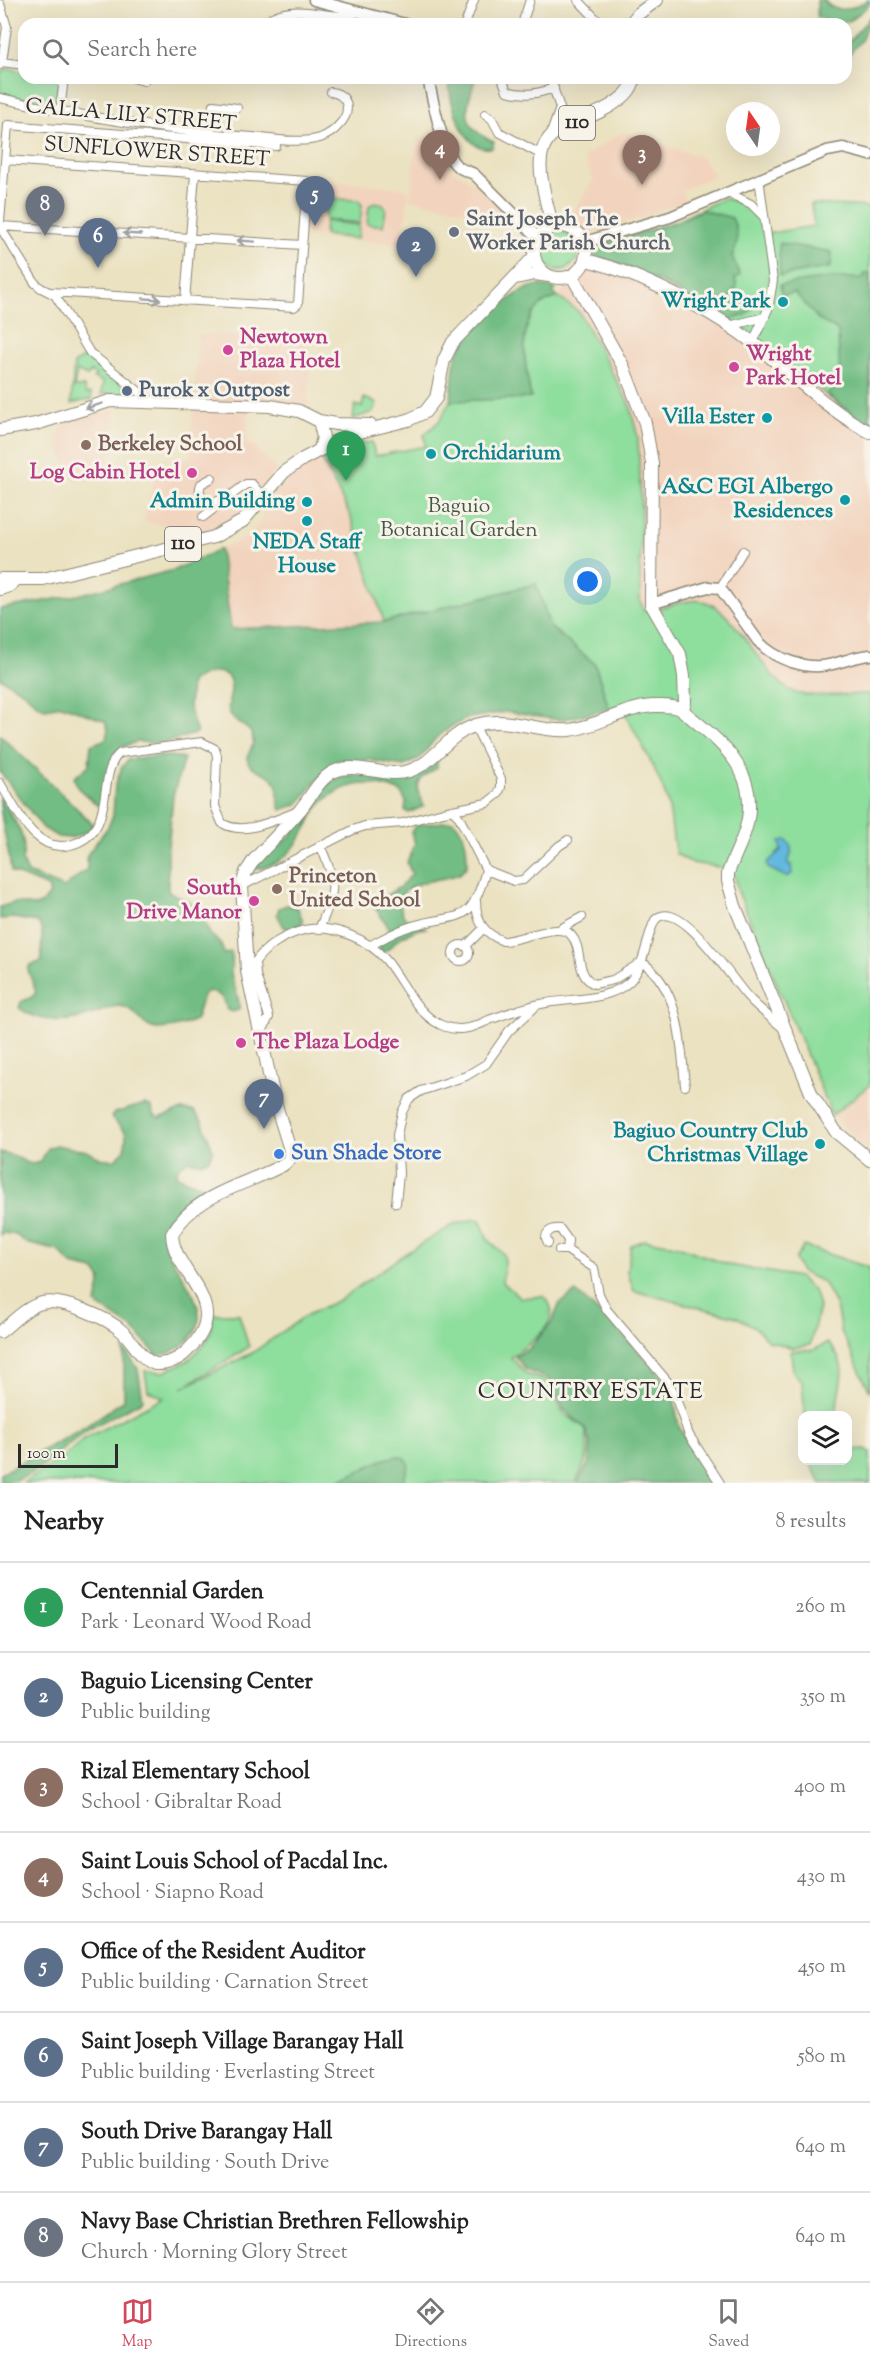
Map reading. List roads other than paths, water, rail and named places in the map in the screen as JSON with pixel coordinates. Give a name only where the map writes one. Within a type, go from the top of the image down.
[{"type":"main road","points":[[633,18],[657,0]]},
{"type":"main road","name":"110","points":[[554,226],[549,215],[540,154],[550,136],[558,129],[606,110],[626,94],[631,84]]},
{"type":"main road","points":[[516,278],[535,274],[557,278],[572,276],[578,272],[586,260],[585,242],[576,230],[565,225],[554,226],[538,238]]},
{"type":"main road","name":"110","points":[[0,579],[43,579],[214,537],[243,521],[284,472],[320,449],[356,433],[417,417],[431,406],[436,398],[444,360],[453,342],[534,257],[538,238]]},
{"type":"main road","points":[[534,257],[540,268],[549,276]]},
{"type":"main road","points":[[586,260],[631,275],[691,304],[729,326],[753,342],[841,414],[870,432]]},
{"type":"main road","points":[[572,276],[623,366],[645,423],[652,463],[651,604],[681,654],[684,676],[680,706]]},
{"type":"main road","points":[[0,429],[36,424],[110,401],[270,406],[299,411],[319,421],[381,427]]},
{"type":"main road","points":[[319,421],[323,437],[320,449]]},
{"type":"main road","points":[[0,589],[16,580]]},
{"type":"main road","points":[[0,1332],[31,1308],[48,1303],[80,1308],[106,1320],[122,1331],[144,1358],[155,1364],[177,1359],[198,1340],[205,1322],[202,1297],[176,1249],[172,1234],[183,1219],[204,1203],[223,1191],[283,1165],[289,1160],[291,1153],[275,1102],[247,971],[242,886],[249,866],[299,811],[324,779],[335,771],[348,768],[392,774],[412,770],[428,760],[451,738],[486,723],[510,722],[568,730],[591,724],[632,708],[680,706],[727,750],[741,770],[750,807],[746,830],[732,863],[728,881],[735,906],[779,1023],[822,1113],[836,1132],[870,1160]]},
{"type":"street","points":[[314,0],[385,18]]},
{"type":"street","points":[[467,18],[474,0]]},
{"type":"street","points":[[524,18],[531,0]]},
{"type":"street","points":[[578,0],[595,18]]},
{"type":"street","points":[[0,4],[7,27],[1,64],[18,64]]},
{"type":"street","points":[[273,17],[286,11],[298,10],[340,16],[349,16],[361,11]]},
{"type":"street","points":[[60,111],[63,84]]},
{"type":"street","points":[[430,84],[451,159],[456,165],[474,174],[538,238]]},
{"type":"street","points":[[504,84],[507,91],[520,95],[531,95],[554,88]]},
{"type":"street","points":[[550,136],[560,108],[552,84]]},
{"type":"street","points":[[0,98],[128,125],[303,141],[320,138],[334,131],[345,119],[348,112],[343,98],[331,92]]},
{"type":"street","points":[[208,134],[213,105],[237,108]]},
{"type":"street","points":[[485,114],[492,119],[499,132],[540,154]]},
{"type":"street","name":"CALLA LILY STREET","points":[[0,222],[8,124],[276,146]]},
{"type":"street","points":[[585,242],[670,217],[759,178],[834,149],[851,149],[870,155]]},
{"type":"street","name":"SUNFLOWER STREET","points":[[4,160],[308,181],[302,245]]},
{"type":"street","points":[[185,301],[195,174]]},
{"type":"street","points":[[753,342],[771,302],[773,281],[759,178]]},
{"type":"street","points":[[727,192],[751,204],[764,218]]},
{"type":"street","points":[[0,227],[302,245],[298,304],[289,308],[51,292],[35,283],[0,227]]},
{"type":"street","points":[[51,292],[90,353],[152,402]]},
{"type":"street","points":[[729,326],[765,316]]},
{"type":"street","points":[[212,478],[201,484],[200,495],[210,502],[224,500]]},
{"type":"street","points":[[203,517],[242,485],[249,483],[263,497]]},
{"type":"street","points":[[720,588],[743,551]]},
{"type":"street","points":[[651,604],[708,587],[720,588],[765,648],[780,657],[801,664],[823,666],[870,656]]},
{"type":"street","points":[[242,886],[320,845],[365,826],[403,823],[457,812],[487,803],[498,794],[501,787],[498,771],[475,726]]},
{"type":"street","points":[[0,783],[37,838],[54,846],[73,844],[89,835],[100,821],[112,763],[120,753],[202,742],[215,749],[217,756],[215,806],[222,823],[233,829],[248,828],[299,811]]},
{"type":"street","points":[[457,812],[486,870],[514,881],[523,880],[568,840]]},
{"type":"street","points":[[320,845],[331,872],[333,886],[332,899],[320,928]]},
{"type":"street","points":[[369,946],[412,926],[466,914],[476,900],[486,870]]},
{"type":"street","points":[[466,946],[481,925],[476,900]]},
{"type":"street","points":[[466,914],[494,937],[508,941],[560,929],[582,917]]},
{"type":"street","points":[[261,1034],[269,1017],[256,975],[255,962],[265,950],[283,938],[300,931],[320,928],[348,934],[369,946],[386,960],[423,1013],[445,1027],[456,1030],[472,1028],[538,1004],[614,991],[630,981],[642,962],[655,920],[663,914],[672,915],[693,930],[747,997],[779,1023]]},
{"type":"street","points":[[560,929],[566,930],[573,937],[583,974],[594,984],[613,980],[642,962]]},
{"type":"street","points":[[642,962],[661,978],[671,1000],[685,1086]]},
{"type":"street","points":[[396,1203],[399,1174],[397,1135],[402,1112],[409,1099],[421,1091],[466,1076],[486,1064],[509,1031],[538,1004]]},
{"type":"street","points":[[549,1243],[546,1238],[548,1232],[560,1229],[568,1239],[563,1250],[594,1268],[600,1294],[607,1310],[668,1382],[689,1435],[720,1483]]},
{"type":"water","points":[[786,840],[791,848],[787,863],[791,865],[792,874],[786,877],[768,868],[767,863],[781,850],[780,841]]},
{"type":"place","name":"Saint Louis School of Pacdal Inc.","points":[[440,180]]},
{"type":"place","name":"Rizal Elementary School","points":[[642,185]]},
{"type":"place","name":"Office of the Resident Auditor","points":[[315,226]]},
{"type":"place","name":"Saint Joseph The Worker Parish Church","points":[[454,232]]},
{"type":"place","name":"Navy Base Christian Brethren Fellowship","points":[[45,236]]},
{"type":"place","name":"Saint Joseph Village Barangay Hall","points":[[98,268]]},
{"type":"place","name":"Baguio Licensing Center","points":[[416,277]]},
{"type":"place","name":"Wright Park","points":[[783,302]]},
{"type":"place","name":"Newtown Plaza Hotel","points":[[228,350]]},
{"type":"place","name":"Wright Park Hotel","points":[[734,367]]},
{"type":"place","name":"Purok x Outpost","points":[[127,391]]},
{"type":"place","name":"Villa Ester","points":[[767,418]]},
{"type":"place","name":"Berkeley School","points":[[86,445]]},
{"type":"place","name":"Orchidarium","points":[[431,454]]},
{"type":"place","name":"Log Cabin Hotel","points":[[192,473]]},
{"type":"place","name":"Centennial Garden","points":[[346,481]]},
{"type":"place","name":"A&C EGI Albergo Residences","points":[[845,500]]},
{"type":"place","name":"Admin Building","points":[[307,502]]},
{"type":"place","name":"NEDA Staff House","points":[[307,521]]},
{"type":"place","name":"Princeton United School","points":[[277,889]]},
{"type":"place","name":"South Drive Manor","points":[[254,901]]},
{"type":"place","name":"The Plaza Lodge","points":[[241,1043]]},
{"type":"place","name":"South Drive Barangay Hall","points":[[264,1129]]},
{"type":"place","name":"Bagiuo Country Club Christmas Village","points":[[820,1144]]},
{"type":"place","name":"Sun Shade Store","points":[[279,1154]]},
{"type":"district","name":"COUNTRY ESTATE","points":[[591,1393]]},
{"type":"park label","name":"Baguio Botanical Garden","points":[[459,519]]}]
